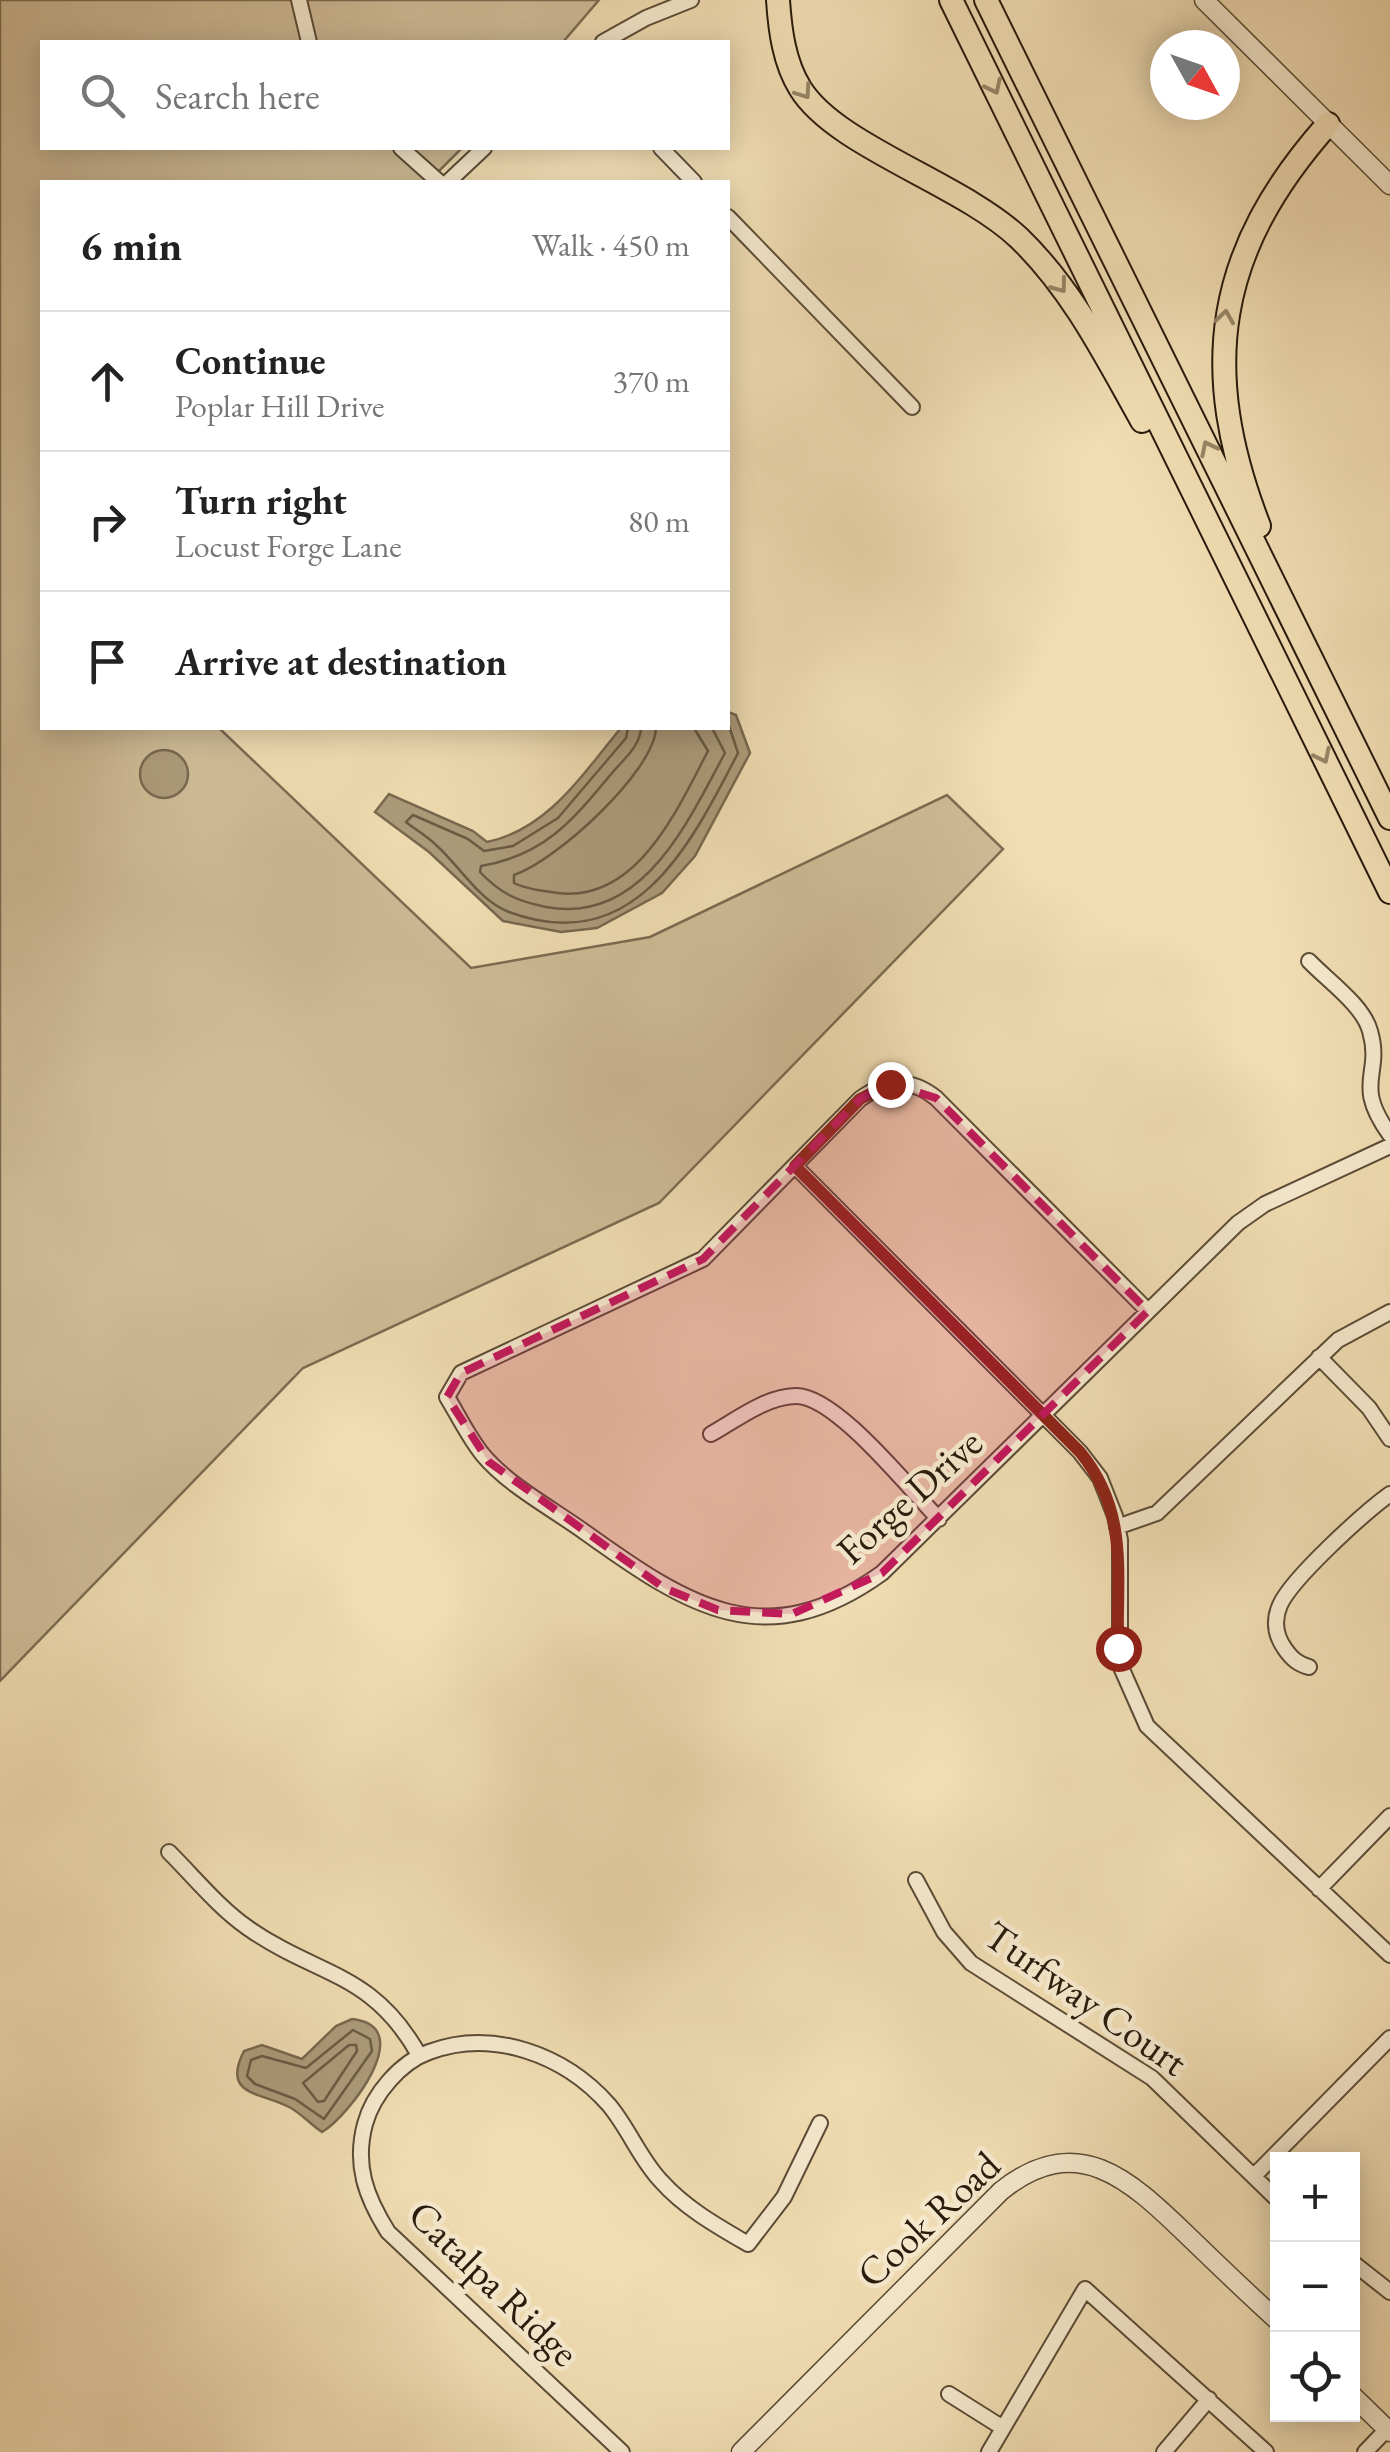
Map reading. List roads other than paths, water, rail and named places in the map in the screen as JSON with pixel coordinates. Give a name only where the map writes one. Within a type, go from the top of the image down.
[{"type":"highway","points":[[778,0],[789,66],[800,88],[821,114],[972,200],[1017,236],[1061,286],[1106,356],[1300,709]]},
{"type":"highway","points":[[951,0],[1390,892]]},
{"type":"highway","points":[[986,0],[1390,818]]},
{"type":"highway","points":[[1289,614],[1236,456],[1225,407],[1222,349],[1228,300],[1242,252],[1278,187],[1328,124]]},
{"type":"street","points":[[299,0],[309,40]]},
{"type":"street","points":[[607,40],[691,0]]},
{"type":"street","points":[[1204,0],[1390,186]]},
{"type":"street","points":[[403,150],[437,180]]},
{"type":"street","points":[[450,180],[482,150]]},
{"type":"street","points":[[663,150],[692,180]]},
{"type":"street","points":[[730,219],[912,407]]},
{"type":"street","points":[[1308,961],[1366,1022],[1373,1046],[1368,1088],[1375,1112],[1390,1135]]},
{"type":"street","points":[[1148,1311],[936,1098],[914,1085],[890,1084],[874,1089],[795,1166],[1044,1415],[1100,1478],[1117,1527],[1118,1648],[1134,1705],[1163,1746],[1390,1955]]},
{"type":"street","name":"Forge Drive","points":[[795,1166],[702,1260],[461,1373],[447,1396],[489,1462],[664,1588],[710,1608],[768,1616],[824,1606],[882,1573],[1250,1213],[1390,1146]]},
{"type":"street","points":[[1117,1527],[1143,1521],[1164,1508],[1318,1357],[1345,1335],[1390,1312]]},
{"type":"street","points":[[1318,1357],[1369,1408],[1390,1439]]},
{"type":"street","points":[[711,1434],[774,1400],[799,1396],[816,1400],[836,1414],[939,1519]]},
{"type":"street","points":[[1309,1667],[1295,1661],[1280,1642],[1276,1628],[1280,1605],[1300,1580],[1390,1494]]},
{"type":"street","points":[[1318,1889],[1390,1816]]},
{"type":"street","points":[[169,1852],[248,1928],[364,1988],[400,2021],[419,2055]]},
{"type":"street","name":"Turfway Court","points":[[916,1880],[944,1932],[972,1963],[1152,2078],[1270,2192]]},
{"type":"street","points":[[1254,2176],[1390,2038]]},
{"type":"street","name":"Catalpa Ridge","points":[[622,2452],[605,2445],[550,2382],[388,2232],[367,2199],[360,2167],[365,2124],[374,2102],[395,2074],[419,2055],[471,2041],[501,2043],[552,2062],[585,2082],[610,2106],[663,2184],[706,2220],[748,2244],[784,2197],[820,2124]]},
{"type":"street","name":"Cook Road","points":[[751,2449],[1001,2191],[1041,2166],[1080,2163],[1125,2180],[1270,2314]]},
{"type":"street","points":[[1360,2268],[1390,2292]]},
{"type":"street","points":[[989,2452],[1085,2290],[1266,2452]]},
{"type":"street","points":[[949,2394],[1003,2428]]},
{"type":"street","points":[[1164,2452],[1209,2399]]},
{"type":"street","points":[[1360,2402],[1389,2429],[1365,2452]]},
{"type":"water","points":[[730,713],[736,715],[750,753],[695,856],[662,893],[597,928],[561,932],[503,921],[429,852],[375,812],[389,794],[473,831],[487,842],[529,825],[578,780],[619,730],[730,730]]},
{"type":"water","points":[[164,750],[181,757],[188,774],[181,791],[164,798],[147,791],[140,774],[147,757]]},
{"type":"water","points":[[352,2019],[371,2025],[379,2037],[379,2054],[348,2109],[322,2132],[293,2110],[241,2085],[237,2077],[244,2051],[262,2045],[302,2059],[336,2026]]}]
